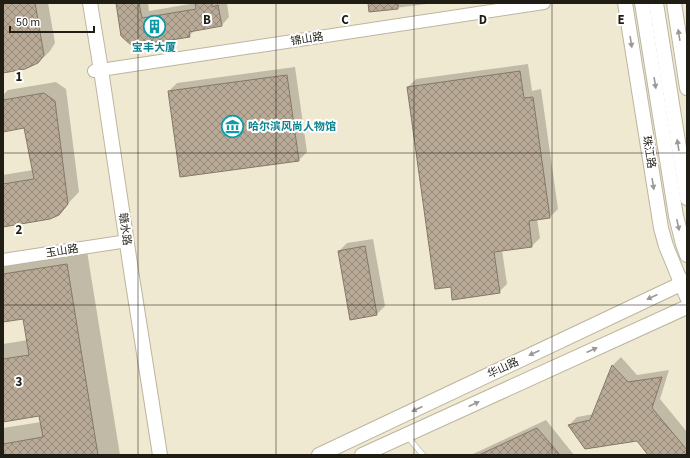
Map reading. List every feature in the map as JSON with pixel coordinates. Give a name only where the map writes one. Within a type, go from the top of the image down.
[{"type":"main road","name":"赣水路","points":[[84,3],[98,70],[160,455]]},
{"type":"main road","name":"赣水路","points":[[90,3],[120,242],[153,455]]},
{"type":"main road","name":"珠江路","points":[[625,3],[660,228],[666,246],[684,282],[687,298]]},
{"type":"main road","name":"珠江路","points":[[642,3],[676,216],[687,255]]},
{"type":"main road","points":[[656,3],[687,198]]},
{"type":"main road","points":[[674,3],[687,88]]},
{"type":"main road","name":"华山路","points":[[319,455],[684,282]]},
{"type":"main road","name":"华山路","points":[[362,455],[687,307]]},
{"type":"street","name":"锦山路","points":[[98,70],[544,3]]},
{"type":"street","name":"玉山路","points":[[3,260],[120,242]]},
{"type":"lane","points":[[406,435],[423,455]]},
{"type":"building","points":[[3,3],[35,3],[44,55],[38,63],[25,69],[3,73]]},
{"type":"building","name":"宝丰大厦","points":[[116,3],[139,3],[142,18],[196,9],[195,3],[212,3],[212,7],[218,5],[222,26],[189,32],[190,37],[132,46],[121,36]]},
{"type":"building","points":[[368,3],[398,3],[398,9],[369,12]]},
{"type":"building","points":[[520,71],[524,98],[533,97],[550,218],[529,221],[532,247],[494,252],[500,293],[452,300],[451,287],[435,289],[407,87]]},
{"type":"building","name":"哈尔滨风尚人物馆","points":[[287,75],[299,161],[180,177],[168,91]]},
{"type":"building","points":[[44,93],[55,101],[68,204],[59,215],[50,219],[3,227],[3,184],[34,179],[24,128],[3,132],[3,100]]},
{"type":"building","points":[[365,246],[377,315],[350,320],[338,251]]},
{"type":"building","points":[[67,264],[98,455],[3,455],[3,444],[43,437],[39,416],[3,422],[3,359],[29,355],[23,319],[3,322],[3,274]]},
{"type":"building","points":[[612,365],[628,382],[662,377],[652,408],[687,450],[687,455],[648,455],[637,441],[585,449],[568,425],[590,420]]},
{"type":"building","points":[[537,428],[560,455],[479,455]]},
{"type":"place","name":"宝丰大厦","points":[[154,27]]},
{"type":"place","name":"哈尔滨风尚人物馆","points":[[233,126]]}]
